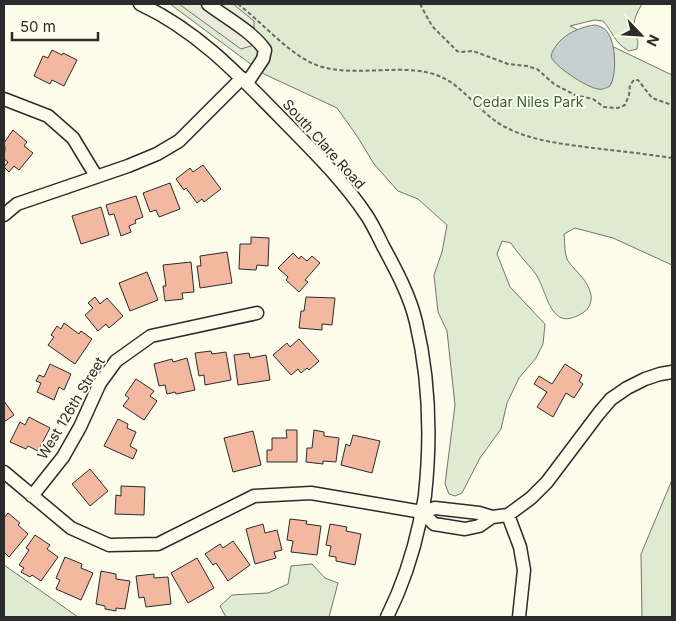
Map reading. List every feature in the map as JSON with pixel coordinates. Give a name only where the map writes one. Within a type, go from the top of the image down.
[{"type":"street","points":[[4,214],[17,204],[128,166],[157,154],[179,141],[244,81],[263,59],[265,50],[252,36],[208,4]]},
{"type":"street","name":"South Clare Road","points":[[145,5],[203,42],[339,178],[368,217],[399,276],[416,321],[427,404],[428,439],[425,497],[422,512],[407,569],[387,617]]},
{"type":"street","points":[[4,99],[48,116],[73,138],[96,176]]},
{"type":"street","name":"West 126th Street","points":[[32,496],[63,457],[80,428],[100,383],[116,361],[151,336],[257,313]]},
{"type":"street","points":[[4,472],[71,528],[109,545],[158,544],[254,496],[311,493],[422,512],[435,508],[480,513],[492,517],[508,515],[532,498],[547,482],[599,413],[612,399],[627,388],[645,379],[672,372]]},
{"type":"street","points":[[508,515],[520,547],[524,570],[519,617]]},
{"type":"path","points":[[238,4],[300,56],[319,66],[358,70],[406,71],[437,75],[448,79],[488,116],[515,132],[531,138],[560,144],[672,158]]},
{"type":"path","points":[[420,4],[432,26],[457,51],[473,51],[508,64],[537,69],[554,84],[604,107],[618,108],[625,105],[630,85],[634,80],[638,80],[652,98],[672,105]]},
{"type":"green space","name":"Cedar Niles Park","points":[[170,4],[642,4],[634,25],[638,42],[637,49],[629,51],[624,48],[603,21],[594,20],[570,26],[672,75],[672,265],[613,238],[575,228],[564,234],[566,255],[568,261],[590,290],[591,300],[586,311],[572,318],[564,318],[557,315],[552,309],[540,281],[511,243],[502,241],[497,254],[510,287],[545,324],[543,344],[536,358],[519,378],[507,403],[501,429],[480,458],[462,493],[455,496],[449,494],[445,484],[455,405],[447,331],[438,312],[434,275],[442,252],[447,225],[418,199],[398,191],[374,164],[337,108],[264,74]]},
{"type":"green space","points":[[672,480],[672,617],[642,617],[641,554]]},
{"type":"green space","points":[[312,564],[325,578],[338,583],[329,617],[226,617],[220,606],[232,595],[268,593],[288,584],[291,566]]},
{"type":"green space","points":[[4,565],[78,617],[4,617]]},
{"type":"shaded area","points":[[179,4],[233,4],[254,21],[254,45],[241,49]]},
{"type":"shaded area","points":[[595,25],[607,31],[613,44],[614,75],[610,86],[604,89],[593,88],[572,76],[558,65],[551,56],[557,44],[568,34],[581,28]]},
{"type":"building","points":[[52,50],[77,60],[64,86],[52,80],[50,84],[34,76],[43,56],[48,58]]},
{"type":"building","points":[[13,130],[27,142],[24,146],[33,153],[19,170],[14,166],[9,172],[4,167],[8,162],[4,159],[4,143]]},
{"type":"building","points":[[203,165],[221,189],[204,202],[202,199],[197,203],[186,188],[184,190],[176,179],[190,168],[193,172]]},
{"type":"building","points":[[170,183],[180,209],[159,217],[156,210],[150,212],[143,193]]},
{"type":"building","points":[[136,196],[143,217],[135,220],[136,223],[129,226],[131,232],[121,236],[114,214],[109,215],[106,205]]},
{"type":"building","points":[[101,207],[109,235],[81,244],[72,216]]},
{"type":"building","points":[[251,237],[269,238],[268,266],[257,265],[256,270],[239,269],[240,244],[251,244]]},
{"type":"building","points":[[227,252],[232,283],[200,288],[197,266],[201,266],[200,256]]},
{"type":"building","points":[[293,253],[299,259],[301,256],[307,261],[312,256],[320,263],[305,280],[308,282],[299,292],[286,280],[288,277],[278,268]]},
{"type":"building","points":[[191,262],[194,292],[182,293],[183,299],[165,301],[163,286],[166,286],[163,265]]},
{"type":"building","points":[[147,272],[158,300],[130,311],[119,283]]},
{"type":"building","points":[[95,297],[100,304],[107,298],[123,316],[109,328],[106,324],[98,331],[85,315],[93,308],[88,303]]},
{"type":"building","points":[[306,297],[335,298],[332,325],[322,324],[322,330],[299,328],[301,311],[304,311]]},
{"type":"building","points":[[64,323],[79,334],[81,331],[92,339],[75,364],[48,345],[54,337],[51,335],[57,326],[61,329]]},
{"type":"building","points":[[299,339],[319,361],[309,370],[307,368],[301,373],[298,369],[291,375],[273,355],[287,343],[290,347]]},
{"type":"building","points":[[211,351],[212,354],[226,352],[231,380],[205,385],[204,375],[199,376],[195,353]]},
{"type":"building","points":[[249,353],[250,358],[266,355],[270,380],[238,385],[234,355]]},
{"type":"building","points":[[187,358],[195,390],[167,394],[165,385],[159,386],[154,364],[172,359],[173,362]]},
{"type":"building","points":[[50,364],[71,374],[64,390],[59,387],[54,400],[37,392],[41,383],[36,381],[39,375],[44,377]]},
{"type":"building","points":[[565,364],[582,375],[579,381],[583,384],[574,398],[566,393],[553,417],[537,407],[547,392],[534,384],[539,376],[552,384]]},
{"type":"building","points":[[136,379],[154,391],[150,396],[157,401],[144,420],[123,406],[129,398],[125,395]]},
{"type":"building","points":[[4,401],[14,415],[4,422]]},
{"type":"building","points":[[29,417],[50,428],[38,451],[28,446],[26,449],[10,442],[20,422],[25,425]]},
{"type":"building","points":[[118,419],[128,424],[127,428],[136,432],[130,446],[137,450],[133,459],[104,446]]},
{"type":"building","points":[[286,430],[297,430],[297,462],[267,462],[267,450],[272,450],[272,438],[287,438]]},
{"type":"building","points":[[314,430],[324,432],[324,436],[339,438],[336,462],[323,461],[323,464],[306,462],[307,448],[312,448]]},
{"type":"building","points":[[253,431],[261,465],[233,472],[224,438]]},
{"type":"building","points":[[353,435],[380,441],[372,473],[341,465],[346,444],[350,446]]},
{"type":"building","points":[[90,469],[108,491],[90,506],[72,484]]},
{"type":"building","points":[[121,486],[145,487],[144,515],[115,514],[116,495],[121,496]]},
{"type":"building","points":[[8,513],[20,523],[18,525],[28,534],[9,557],[4,552],[4,518]]},
{"type":"building","points":[[290,519],[307,521],[306,524],[321,526],[317,555],[291,552],[293,541],[287,540]]},
{"type":"building","points":[[263,524],[265,533],[277,530],[282,550],[274,552],[276,558],[255,564],[246,529]]},
{"type":"building","points":[[330,524],[347,527],[346,531],[361,534],[355,565],[336,561],[336,557],[329,556],[331,546],[326,545]]},
{"type":"building","points":[[35,535],[50,545],[47,549],[58,557],[41,581],[32,575],[30,577],[21,572],[24,568],[19,565],[29,550],[26,548]]},
{"type":"building","points":[[233,541],[250,565],[228,581],[216,563],[213,565],[205,554],[220,544],[223,548]]},
{"type":"building","points":[[65,557],[82,564],[81,568],[93,573],[81,600],[56,589],[60,580],[56,578]]},
{"type":"building","points":[[197,558],[214,588],[188,603],[171,573]]},
{"type":"building","points":[[101,571],[116,574],[116,579],[130,581],[125,609],[116,608],[116,611],[105,609],[105,606],[96,604]]},
{"type":"building","points":[[154,574],[154,578],[168,577],[171,604],[146,607],[144,597],[139,598],[136,576]]}]
